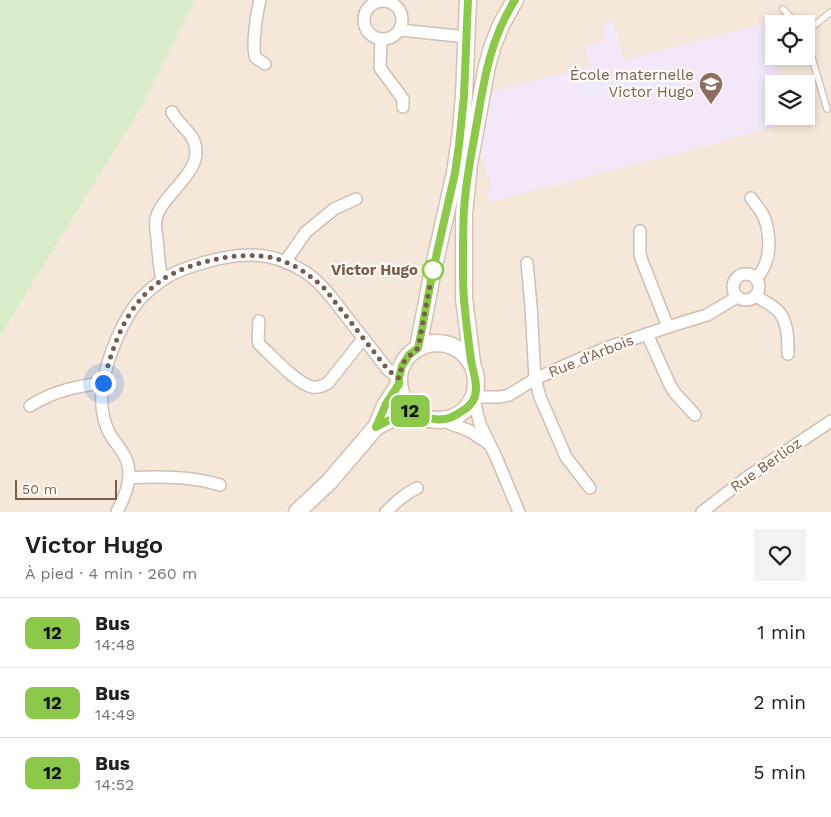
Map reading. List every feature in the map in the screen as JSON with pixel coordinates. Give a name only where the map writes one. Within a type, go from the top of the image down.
[{"type":"street","points":[[260,0],[254,50],[256,58],[265,64]]},
{"type":"street","points":[[381,0],[401,4],[402,21],[400,30],[392,37],[382,40],[375,38],[365,30],[363,17],[365,11],[369,6],[381,0]]},
{"type":"street","points":[[418,348],[455,173],[463,105],[468,0]]},
{"type":"street","points":[[439,420],[463,411],[470,405],[476,388],[464,298],[464,214],[468,173],[487,66],[501,25],[515,0]]},
{"type":"street","points":[[400,30],[467,37]]},
{"type":"street","points":[[382,40],[380,68],[403,99],[403,107]]},
{"type":"street","points":[[162,280],[159,266],[156,219],[160,209],[191,170],[195,162],[196,151],[191,134],[175,118],[172,112]]},
{"type":"street","points":[[750,198],[762,213],[769,244],[767,261],[756,279]]},
{"type":"street","points":[[285,262],[306,232],[334,209],[356,199]]},
{"type":"street","points":[[640,230],[640,254],[642,261],[668,327]]},
{"type":"street","points":[[117,512],[123,501],[129,478],[128,464],[121,449],[111,436],[102,408],[103,383],[118,338],[126,320],[141,298],[162,280],[174,273],[218,259],[252,254],[285,262],[307,273],[325,289],[363,339],[399,381],[403,396],[413,410],[423,416],[470,431],[490,446]]},
{"type":"street","name":"Rue d'Arbois","points":[[527,263],[532,306],[536,379],[540,397],[566,457],[590,488]]},
{"type":"street","points":[[738,297],[734,292],[736,280],[740,276],[746,275],[756,279],[759,285],[759,291],[756,296],[778,311],[783,319],[788,339],[788,354]]},
{"type":"street","name":"Rue d'Arbois","points":[[474,397],[500,398],[536,379],[606,348],[707,315],[738,297],[743,300],[750,300],[756,296]]},
{"type":"street","points":[[259,322],[259,344],[296,378],[311,387],[328,383],[363,339]]},
{"type":"street","name":"Rue d'Arbois","points":[[647,334],[670,385],[695,414]]},
{"type":"street","points":[[297,512],[329,482],[376,427],[399,381],[405,360],[418,348],[434,343],[451,345],[461,351],[472,363]]},
{"type":"street","points":[[30,406],[41,398],[65,389],[103,383]]},
{"type":"street","points":[[474,397],[476,413],[519,512]]},
{"type":"street","points":[[376,427],[405,412],[413,410]]},
{"type":"street","name":"Rue Berlioz","points":[[702,512],[746,478],[831,421]]},
{"type":"street","points":[[129,478],[172,478],[208,481],[220,485]]},
{"type":"street","points":[[386,512],[399,499],[417,488]]},
{"type":"lane","points":[[783,9],[789,15]]},
{"type":"lane","points":[[815,25],[831,12]]},
{"type":"lane","points":[[814,65],[827,108]]},
{"type":"shaded area","points":[[195,0],[831,0],[831,512],[0,512],[0,336],[142,106]]},
{"type":"shaded area","points":[[613,21],[624,60],[765,23],[765,65],[778,65],[781,75],[765,75],[765,125],[779,125],[490,202],[487,190],[492,188],[480,149],[493,92],[590,66],[585,46],[606,41],[602,23]]},
{"type":"green space","points":[[0,0],[195,0],[142,106],[0,336]]},
{"type":"bus line","name":"12","points":[[468,0],[464,96],[455,173],[418,348],[405,360],[399,384],[386,404],[376,427],[396,416],[413,410],[431,419],[448,418],[463,411],[473,400],[476,380],[464,298],[463,244],[465,200],[469,164],[487,66],[501,25],[515,0]]},
{"type":"place","name":"École maternelle Victor Hugo","points":[[711,105]]},
{"type":"place","name":"Victor Hugo","points":[[433,270]]},
{"type":"route","points":[[103,383],[111,356],[126,320],[148,291],[162,280],[187,268],[218,259],[252,254],[285,262],[297,267],[317,281],[388,370],[399,378],[405,360],[418,348],[433,270]]}]
